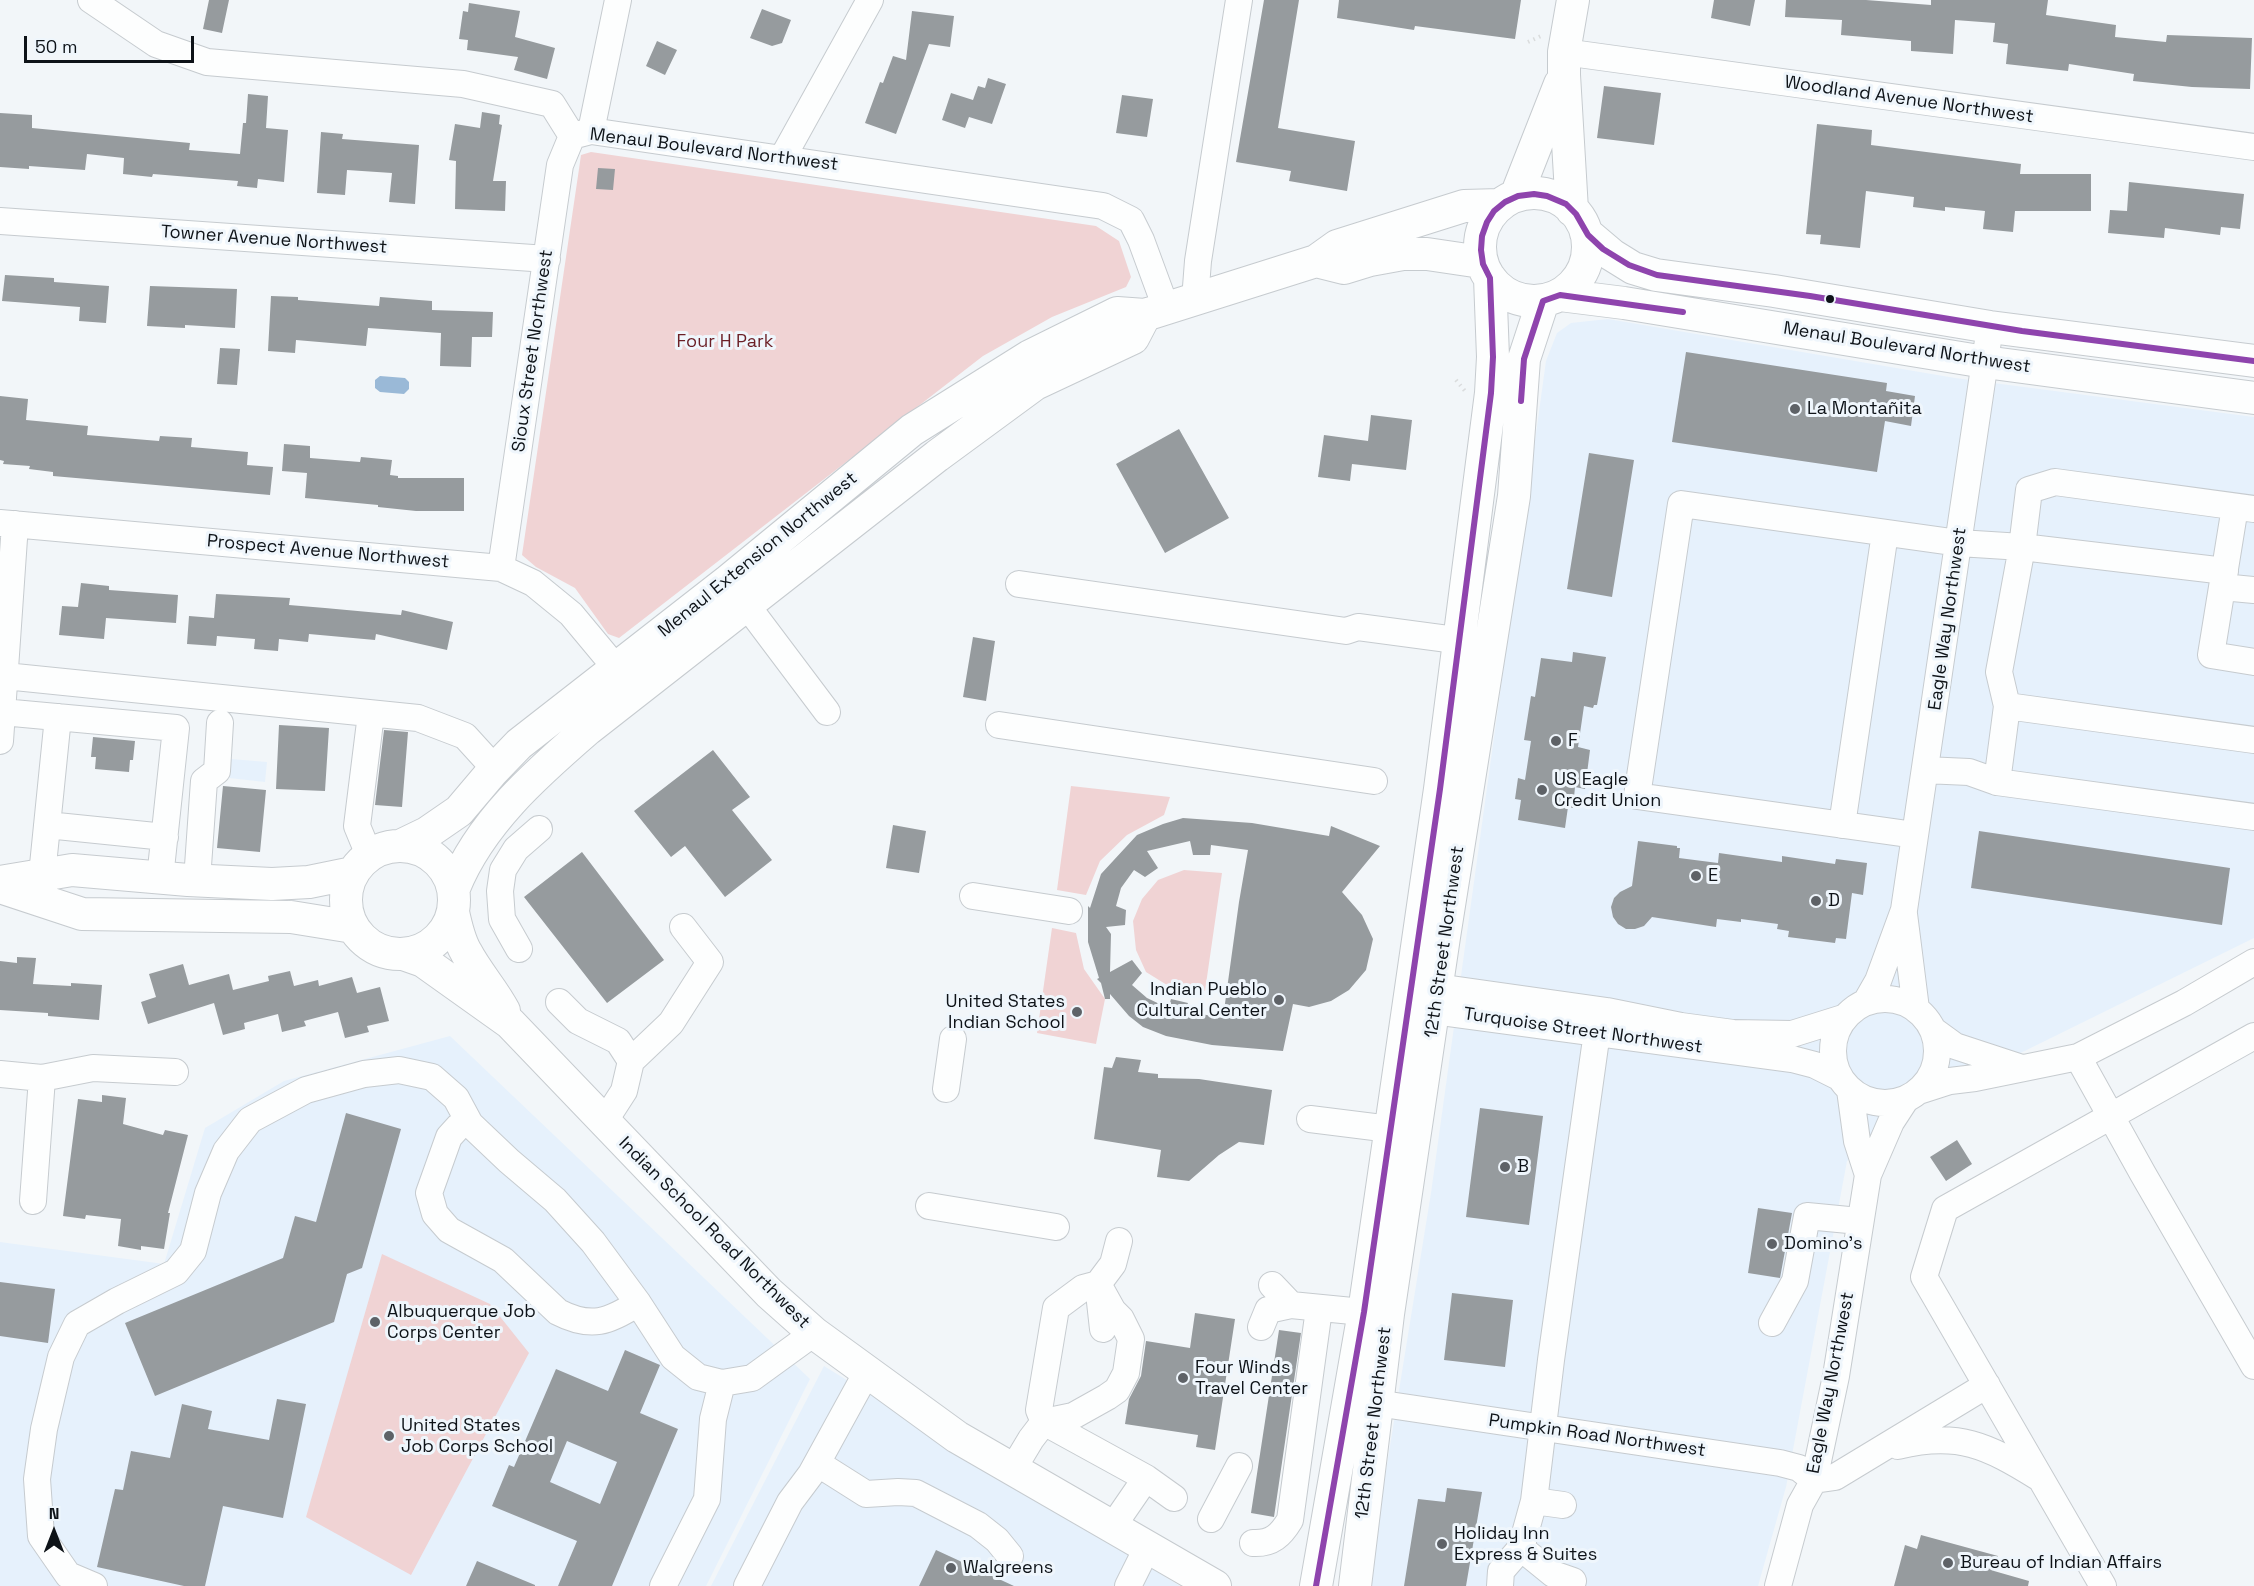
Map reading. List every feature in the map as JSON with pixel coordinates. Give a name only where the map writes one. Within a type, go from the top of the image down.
[{"type":"main road","points":[[1564,63],[1508,201],[1488,218],[1481,235],[1485,270],[1494,284],[1508,295],[1525,301],[1552,298],[1574,284],[1584,268],[1588,252],[1579,222],[1564,63],[1573,0]]},
{"type":"main road","points":[[1169,308],[1317,261],[1336,246],[1464,206],[1508,201],[1533,194],[1551,196],[1566,204],[1579,222]]},
{"type":"main road","name":"Menaul Boulevard Northwest","points":[[1579,222],[1612,255],[1629,266],[1656,275],[1774,291],[1990,327],[2254,362]]},
{"type":"main road","points":[[1317,261],[1344,268],[1403,254],[1427,254],[1485,270]]},
{"type":"main road","name":"12th Street Northwest","points":[[1354,1586],[1376,1403],[1376,1313],[1390,1129],[1427,998],[1461,639],[1491,393],[1493,357],[1485,270]]},
{"type":"main road","name":"Menaul Boulevard Northwest","points":[[1552,298],[1624,303],[1985,362],[2254,398]]},
{"type":"main road","name":"12th Street Northwest","points":[[1316,1586],[1376,1313],[1427,998],[1491,645],[1516,474],[1524,359],[1552,298]]},
{"type":"main road","name":"Menaul Extension Northwest","points":[[400,846],[427,833],[459,811],[519,744],[728,581],[912,430],[1030,356],[1118,313],[1169,308]]},
{"type":"main road","name":"Menaul Extension Northwest","points":[[454,900],[463,865],[512,800],[546,765],[588,729],[937,456],[1035,384],[1133,338],[1169,308]]},
{"type":"main road","points":[[0,882],[72,870],[160,878],[272,884],[309,882],[361,864],[384,848],[400,846],[418,849],[434,858],[447,871],[454,900],[447,928],[435,942],[420,951],[403,954],[388,953],[374,948],[362,939],[353,927],[346,900],[348,886],[361,864]]},
{"type":"main road","points":[[0,887],[82,914],[291,917],[353,927]]},
{"type":"main road","name":"Indian School Road Northwest","points":[[454,900],[457,931],[465,952],[492,989],[510,1023]]},
{"type":"main road","name":"Indian School Road Northwest","points":[[403,954],[423,961],[510,1023],[769,1293],[814,1333],[957,1437],[1215,1586]]},
{"type":"street","name":"Menaul Boulevard Northwest","points":[[91,0],[156,44],[207,62],[463,84],[552,104],[581,133],[783,158],[1103,206],[1131,220],[1142,240],[1169,308]]},
{"type":"street","name":"Sioux Street Northwest","points":[[501,568],[560,165],[581,133],[618,0]]},
{"type":"street","points":[[783,158],[870,0]]},
{"type":"street","points":[[1169,308],[1198,261],[1239,0]]},
{"type":"street","name":"Woodland Avenue Northwest","points":[[1564,63],[2254,147]]},
{"type":"street","name":"Towner Avenue Northwest","points":[[0,221],[547,259]]},
{"type":"street","name":"Eagle Way Northwest","points":[[1866,1002],[1878,981],[1904,910],[1990,327]]},
{"type":"street","points":[[1997,782],[2007,706],[1999,672],[2022,547],[2029,490],[2055,482],[2245,508],[2224,579],[2211,655],[2254,662]]},
{"type":"street","points":[[1916,835],[1637,796],[1681,504],[1959,543],[2022,547],[2224,579],[2254,590]]},
{"type":"street","points":[[0,741],[8,524]]},
{"type":"street","name":"Prospect Avenue Northwest","points":[[8,524],[501,568],[533,584],[572,614],[616,668]]},
{"type":"street","points":[[1842,825],[1885,533]]},
{"type":"street","points":[[728,581],[827,712]]},
{"type":"street","points":[[1019,584],[1346,632],[1358,627],[1461,639],[1491,645]]},
{"type":"street","points":[[4,676],[418,718],[465,736],[495,769]]},
{"type":"street","points":[[2007,706],[2254,740]]},
{"type":"street","points":[[2,712],[176,728],[160,878]]},
{"type":"street","points":[[361,864],[357,826],[372,714]]},
{"type":"street","points":[[42,875],[58,717]]},
{"type":"street","points":[[197,880],[204,782],[217,771],[220,723]]},
{"type":"street","points":[[999,725],[1374,782]]},
{"type":"street","points":[[1925,770],[1969,772],[1997,782],[2254,817]]},
{"type":"street","points":[[169,789],[203,792]]},
{"type":"street","points":[[47,825],[165,837]]},
{"type":"street","points":[[519,949],[502,919],[500,891],[503,870],[516,849],[539,829]]},
{"type":"street","points":[[973,896],[1069,911]]},
{"type":"street","name":"Eagle Way Northwest","points":[[1904,910],[1916,1009]]},
{"type":"street","points":[[604,1122],[624,1091],[631,1061],[671,1023],[710,962],[683,927]]},
{"type":"street","points":[[1912,1095],[1930,1078],[1936,1063],[1937,1047],[1933,1030],[1926,1018],[1916,1009],[1900,1001],[1883,999],[1866,1002],[1843,1018],[1832,1047],[1833,1062],[1844,1083],[1862,1098],[1876,1103],[1892,1103],[1950,1081],[2025,1069],[2078,1057],[2184,1003],[2254,962]]},
{"type":"street","name":"Turquoise Street Northwest","points":[[1427,998],[1607,1011],[1681,1026],[1733,1033],[1792,1034],[1843,1018]]},
{"type":"street","name":"Turquoise Street Northwest","points":[[1427,998],[1598,1032],[1792,1059],[1815,1065],[1844,1083]]},
{"type":"street","points":[[560,1002],[578,1021],[618,1041],[631,1061]]},
{"type":"street","points":[[1933,1030],[1955,1046],[2025,1069]]},
{"type":"street","points":[[1500,1586],[1501,1571],[1521,1548],[1534,1501],[1542,1429],[1598,1032]]},
{"type":"street","points":[[2103,1586],[1924,1277],[1945,1209],[2254,1036]]},
{"type":"street","points":[[946,1089],[953,1039]]},
{"type":"street","points":[[2078,1057],[2254,1366]]},
{"type":"street","points":[[0,1074],[42,1078],[93,1068],[175,1072]]},
{"type":"street","points":[[94,1586],[68,1575],[41,1536],[37,1479],[44,1429],[61,1357],[77,1324],[176,1272],[193,1251],[208,1193],[226,1151],[250,1120],[306,1090],[364,1074],[399,1070],[432,1077],[456,1098],[470,1124],[555,1200],[593,1242],[638,1303],[673,1357],[698,1377],[722,1383],[752,1378],[814,1333]]},
{"type":"street","points":[[33,1201],[42,1078]]},
{"type":"street","name":"Eagle Way Northwest","points":[[1844,1083],[1857,1141],[1868,1175]]},
{"type":"street","name":"Eagle Way Northwest","points":[[1778,1586],[1800,1506],[1814,1480],[1836,1377],[1868,1175],[1891,1122],[1912,1095]]},
{"type":"street","points":[[1310,1119],[1390,1129]]},
{"type":"street","points":[[470,1124],[459,1126],[449,1137],[429,1193],[435,1214],[449,1230],[503,1260],[558,1312],[568,1317],[596,1322],[615,1318],[638,1303]]},
{"type":"street","points":[[929,1206],[1056,1227]]},
{"type":"street","points":[[1772,1323],[1795,1281],[1807,1216],[1859,1221]]},
{"type":"street","points":[[1119,1241],[1113,1264],[1098,1284],[1083,1288],[1056,1308],[1039,1410],[1044,1422],[1146,1479],[1174,1498]]},
{"type":"street","points":[[1098,1284],[1103,1329]]},
{"type":"street","points":[[1013,1469],[1030,1439],[1044,1422],[1073,1416],[1107,1397],[1116,1390],[1126,1373],[1131,1339],[1098,1284]]},
{"type":"street","points":[[1272,1285],[1291,1305]]},
{"type":"street","points":[[1261,1327],[1268,1310],[1291,1305],[1376,1313]]},
{"type":"street","points":[[1253,1543],[1264,1544],[1280,1536],[1290,1520],[1319,1309]]},
{"type":"street","points":[[747,1586],[790,1503],[817,1463],[867,1372]]},
{"type":"street","points":[[663,1586],[707,1500],[713,1419],[722,1383]]},
{"type":"street","points":[[1814,1480],[1835,1477],[1987,1386]]},
{"type":"street","name":"Pumpkin Road Northwest","points":[[1376,1403],[1780,1463],[1799,1468],[1814,1480]]},
{"type":"street","points":[[1880,1450],[1923,1440],[1951,1440],[1977,1445],[2001,1454],[2041,1479]]},
{"type":"street","points":[[817,1463],[866,1494],[898,1492],[916,1494],[978,1525],[997,1540],[1010,1556]]},
{"type":"street","points":[[1211,1519],[1239,1466]]},
{"type":"street","points":[[1113,1526],[1146,1479]]},
{"type":"street","points":[[1534,1501],[1563,1506]]},
{"type":"street","points":[[1128,1586],[1148,1546]]},
{"type":"street","points":[[1521,1548],[1557,1580]]},
{"type":"shaded area","points":[[1608,319],[1955,378],[2254,417],[2254,938],[1919,1103],[1847,1161],[1786,1487],[1758,1586],[1370,1586],[1378,1520],[1431,1193],[1546,361],[1557,333],[1571,323]]},
{"type":"shaded area","points":[[231,759],[267,762],[265,782],[229,778]]},
{"type":"shaded area","name":"Albuquerque Job Corps Center","points":[[450,1036],[810,1379],[706,1586],[0,1586],[0,1242],[164,1264],[205,1128],[284,1081]]},
{"type":"shaded area","points":[[824,1366],[1180,1586],[711,1586]]},
{"type":"green space","name":"Four H Park","points":[[591,152],[1096,226],[1119,241],[1131,277],[1126,287],[1052,317],[983,356],[619,638],[608,634],[575,588],[536,567],[522,555],[581,155]]},
{"type":"green space","points":[[1071,786],[1170,797],[1164,815],[1127,835],[1100,861],[1086,895],[1057,890]]},
{"type":"green space","points":[[1184,870],[1222,873],[1205,991],[1167,985],[1146,972],[1136,950],[1133,921],[1142,899],[1158,880]]},
{"type":"green space","points":[[1052,928],[1076,933],[1084,969],[1105,999],[1096,1044],[1037,1033]]},
{"type":"green space","points":[[382,1254],[490,1304],[529,1353],[411,1575],[306,1517]]},
{"type":"water","points":[[380,376],[405,378],[409,382],[409,389],[404,394],[380,392],[375,388],[375,380]]},
{"type":"building","points":[[209,0],[229,0],[222,33],[203,29]]},
{"type":"building","points":[[1264,0],[1299,0],[1278,128],[1355,141],[1347,191],[1289,181],[1291,171],[1236,162]]},
{"type":"building","points":[[1339,0],[1521,0],[1515,39],[1415,26],[1414,30],[1337,18]]},
{"type":"building","points":[[1714,0],[1755,0],[1750,26],[1711,18]]},
{"type":"building","points":[[1786,0],[1866,0],[1931,5],[1931,0],[2048,0],[2046,15],[2116,25],[2115,37],[2166,42],[2167,35],[2252,38],[2250,89],[2192,87],[2133,81],[2134,74],[2069,64],[2068,71],[2006,64],[2008,44],[1993,42],[1995,23],[1955,20],[1953,54],[1911,51],[1911,41],[1841,35],[1842,20],[1785,17]]},
{"type":"building","points":[[469,3],[520,11],[515,37],[555,48],[547,79],[514,70],[518,57],[467,50],[468,40],[459,39],[463,11],[468,12]]},
{"type":"building","points":[[762,9],[791,20],[782,43],[772,46],[750,38]]},
{"type":"building","points":[[912,11],[954,16],[950,47],[929,44],[896,134],[865,123],[880,82],[883,83],[893,56],[906,60]]},
{"type":"building","points":[[657,41],[677,50],[665,75],[646,66]]},
{"type":"building","points":[[988,78],[1006,84],[992,124],[969,117],[965,128],[942,120],[951,93],[973,100],[978,86],[985,88]]},
{"type":"building","points":[[1604,86],[1661,93],[1654,145],[1597,138]]},
{"type":"building","points":[[248,94],[268,96],[266,128],[288,130],[284,182],[258,179],[257,188],[237,186],[238,181],[153,174],[152,177],[123,174],[124,158],[87,154],[85,170],[29,166],[29,169],[0,167],[0,113],[32,115],[32,128],[190,143],[189,150],[240,154],[243,123],[246,123]]},
{"type":"building","points":[[1122,95],[1153,99],[1147,137],[1116,133]]},
{"type":"building","points":[[482,112],[500,115],[499,124],[502,125],[493,181],[506,181],[505,211],[455,209],[456,161],[449,160],[455,124],[480,128]]},
{"type":"building","points":[[1817,124],[1872,130],[1871,145],[2021,164],[2020,174],[2091,174],[2091,211],[2015,211],[2013,232],[1983,229],[1985,211],[1945,207],[1945,211],[1913,207],[1914,197],[1866,191],[1860,248],[1820,244],[1821,235],[1806,234]]},
{"type":"building","points":[[321,132],[343,134],[342,139],[419,145],[415,204],[389,202],[392,173],[347,170],[345,195],[317,193]]},
{"type":"building","points":[[598,168],[615,169],[613,190],[596,189]]},
{"type":"building","points":[[2129,182],[2244,194],[2240,229],[2221,227],[2220,235],[2165,228],[2164,238],[2108,233],[2110,210],[2127,211]]},
{"type":"building","points":[[5,275],[54,278],[54,282],[109,286],[106,323],[79,321],[80,307],[2,301]]},
{"type":"building","points":[[150,286],[237,289],[235,328],[185,325],[185,328],[147,326]]},
{"type":"building","points":[[271,296],[379,306],[380,297],[432,301],[432,310],[493,312],[492,337],[472,337],[471,367],[440,366],[441,333],[368,328],[366,346],[296,340],[295,353],[268,351]]},
{"type":"building","points":[[220,348],[240,349],[237,385],[217,384]]},
{"type":"building","name":"La Montañita","points":[[1686,352],[1887,383],[1886,391],[1915,396],[1911,426],[1885,421],[1877,472],[1672,442]]},
{"type":"building","points":[[0,396],[28,399],[26,420],[88,426],[87,435],[159,441],[160,436],[192,438],[191,447],[248,452],[247,465],[273,467],[270,495],[53,476],[53,472],[29,469],[30,466],[3,464],[4,461],[0,460]]},
{"type":"building","points":[[1371,415],[1412,420],[1406,470],[1352,464],[1350,481],[1318,477],[1324,435],[1368,441]]},
{"type":"building","points":[[1179,429],[1229,518],[1165,553],[1116,464]]},
{"type":"building","points":[[284,444],[310,446],[310,458],[360,462],[361,457],[392,460],[390,475],[398,476],[398,478],[464,478],[464,511],[416,511],[305,498],[307,473],[282,471]]},
{"type":"building","points":[[1589,453],[1634,460],[1612,597],[1567,589]]},
{"type":"building","points":[[81,583],[109,586],[109,590],[178,595],[176,623],[106,618],[104,639],[59,635],[62,606],[78,607]]},
{"type":"building","points":[[216,594],[290,598],[289,605],[401,615],[402,610],[453,622],[447,650],[376,634],[375,640],[309,634],[308,642],[279,639],[278,651],[254,649],[255,639],[217,636],[216,646],[187,644],[189,616],[214,618]]},
{"type":"building","points":[[973,637],[995,641],[986,701],[963,697]]},
{"type":"building","name":"F","points":[[1573,652],[1606,657],[1597,705],[1593,708],[1584,706],[1578,747],[1590,750],[1585,789],[1575,787],[1573,808],[1568,807],[1565,828],[1518,820],[1521,800],[1515,799],[1518,778],[1525,780],[1531,741],[1524,740],[1531,696],[1535,697],[1541,658],[1572,662]]},
{"type":"building","points":[[279,725],[329,728],[325,791],[276,789]]},
{"type":"building","points":[[384,730],[408,732],[402,807],[375,805]]},
{"type":"building","points":[[93,737],[135,741],[129,772],[95,769],[96,757],[91,757]]},
{"type":"building","points":[[713,750],[750,797],[732,810],[772,860],[725,897],[685,846],[671,857],[634,811]]},
{"type":"building","points":[[223,786],[266,790],[260,852],[217,848]]},
{"type":"building","name":"Indian Pueblo Cultural Center","points":[[1183,818],[1252,823],[1329,836],[1331,826],[1380,846],[1342,892],[1362,915],[1373,939],[1366,970],[1349,990],[1331,1001],[1309,1007],[1293,1004],[1283,1051],[1212,1045],[1166,1036],[1143,1027],[1129,1016],[1110,994],[1110,999],[1105,999],[1101,983],[1097,979],[1099,978],[1088,942],[1088,906],[1090,908],[1101,874],[1137,835]],"holes":[[[1190,841],[1193,855],[1210,855],[1211,845],[1248,850],[1223,1018],[1185,1011],[1188,1003],[1171,999],[1168,1008],[1147,998],[1132,985],[1142,973],[1132,960],[1110,972],[1111,934],[1106,927],[1125,925],[1126,910],[1116,906],[1121,888],[1134,870],[1145,877],[1158,868],[1147,851]]]},
{"type":"building","points":[[893,825],[926,831],[919,873],[886,868]]},
{"type":"building","points":[[1979,831],[2230,868],[2222,925],[1971,888]]},
{"type":"building","points":[[1638,841],[1677,846],[1680,848],[1679,858],[1718,863],[1719,853],[1782,862],[1782,856],[1835,864],[1836,859],[1867,863],[1863,895],[1852,893],[1846,939],[1836,938],[1835,943],[1788,937],[1789,931],[1777,929],[1778,924],[1741,919],[1741,922],[1717,919],[1716,927],[1652,917],[1644,926],[1626,929],[1613,917],[1611,907],[1614,898],[1620,892],[1632,886]]},
{"type":"building","points":[[582,852],[664,960],[607,1003],[524,897]]},
{"type":"building","points":[[17,957],[36,958],[33,984],[102,985],[99,1020],[48,1016],[48,1013],[0,1010],[0,961],[17,963]]},
{"type":"building","points":[[183,964],[189,985],[229,974],[233,990],[269,981],[268,976],[290,971],[294,986],[318,980],[319,986],[352,977],[357,993],[380,987],[389,1021],[367,1026],[369,1032],[345,1038],[338,1012],[304,1021],[306,1026],[282,1032],[278,1014],[244,1023],[245,1029],[223,1035],[214,1003],[148,1024],[141,1002],[156,997],[149,974]]},
{"type":"building","points":[[1116,1057],[1141,1060],[1138,1072],[1158,1074],[1158,1078],[1199,1079],[1272,1090],[1264,1145],[1239,1142],[1219,1155],[1189,1181],[1157,1177],[1161,1150],[1094,1139],[1104,1067],[1112,1068]]},
{"type":"building","points":[[102,1095],[126,1098],[123,1124],[163,1135],[165,1130],[188,1135],[168,1213],[170,1213],[164,1249],[141,1246],[141,1250],[118,1246],[121,1219],[86,1215],[85,1219],[63,1216],[78,1099],[102,1102]]},
{"type":"building","name":"B","points":[[1480,1108],[1543,1116],[1529,1225],[1466,1217]]},
{"type":"building","points":[[346,1113],[401,1129],[362,1268],[347,1274],[334,1322],[155,1396],[125,1323],[283,1258],[295,1216],[316,1222]]},
{"type":"building","points":[[1957,1140],[1972,1164],[1946,1181],[1930,1157]]},
{"type":"building","name":"Domino's","points":[[1758,1208],[1792,1213],[1780,1278],[1748,1273]]},
{"type":"building","points":[[0,1282],[55,1289],[48,1343],[0,1336]]},
{"type":"building","points":[[1452,1293],[1513,1300],[1505,1367],[1444,1360]]},
{"type":"building","points":[[1195,1313],[1235,1319],[1215,1450],[1196,1447],[1198,1435],[1125,1424],[1129,1399],[1141,1376],[1146,1341],[1190,1348]]},
{"type":"building","points":[[1279,1330],[1301,1333],[1274,1517],[1251,1513]]},
{"type":"building","points":[[625,1350],[660,1365],[640,1413],[678,1429],[612,1586],[558,1586],[577,1541],[492,1506],[509,1465],[514,1467],[556,1369],[608,1391]],"holes":[[[567,1441],[617,1462],[600,1504],[550,1482]]]},
{"type":"building","points":[[277,1399],[306,1404],[283,1518],[223,1506],[205,1586],[184,1586],[97,1567],[115,1489],[123,1490],[131,1451],[170,1458],[182,1404],[212,1411],[208,1429],[269,1440]]},
{"type":"building","name":"Holiday Inn Express & Suites","points":[[1447,1488],[1482,1492],[1466,1586],[1404,1586],[1418,1499],[1445,1502]]},
{"type":"building","name":"Bureau of Indian Affairs","points":[[1921,1535],[1998,1556],[1994,1571],[2029,1581],[2028,1586],[1894,1586],[1905,1545],[1917,1549]]},
{"type":"building","name":"Walgreens","points":[[936,1550],[1014,1586],[919,1586]]},
{"type":"building","points":[[477,1561],[535,1585],[535,1586],[466,1586]]},
{"type":"transit line","points":[[1316,1586],[1364,1312],[1440,789],[1491,393],[1493,357],[1490,278],[1483,264],[1481,250],[1482,236],[1494,211],[1505,202],[1518,196],[1534,194],[1547,196],[1566,204],[1576,214],[1588,235],[1603,249],[1629,265],[1657,275],[1810,296],[2022,331],[2254,361]]},
{"type":"transit line","points":[[1521,401],[1524,359],[1543,301],[1560,295],[1683,312]]},
{"type":"place","name":"La Montañita","points":[[1795,409]]},
{"type":"place","name":"F","points":[[1556,741]]},
{"type":"place","name":"US Eagle Credit Union","points":[[1542,790]]},
{"type":"place","name":"E","points":[[1696,876]]},
{"type":"place","name":"D","points":[[1816,901]]},
{"type":"place","name":"Indian Pueblo Cultural Center","points":[[1279,1000]]},
{"type":"place","name":"United States Indian School","points":[[1077,1012]]},
{"type":"place","name":"B","points":[[1505,1167]]},
{"type":"place","name":"Domino's","points":[[1772,1244]]},
{"type":"place","name":"Albuquerque Job Corps Center","points":[[375,1322]]},
{"type":"place","name":"Four Winds Travel Center","points":[[1183,1378]]},
{"type":"place","name":"United States Job Corps School","points":[[389,1436]]},
{"type":"place","name":"Holiday Inn Express & Suites","points":[[1442,1544]]},
{"type":"place","name":"Bureau of Indian Affairs","points":[[1948,1563]]},
{"type":"place","name":"Walgreens","points":[[951,1568]]}]
